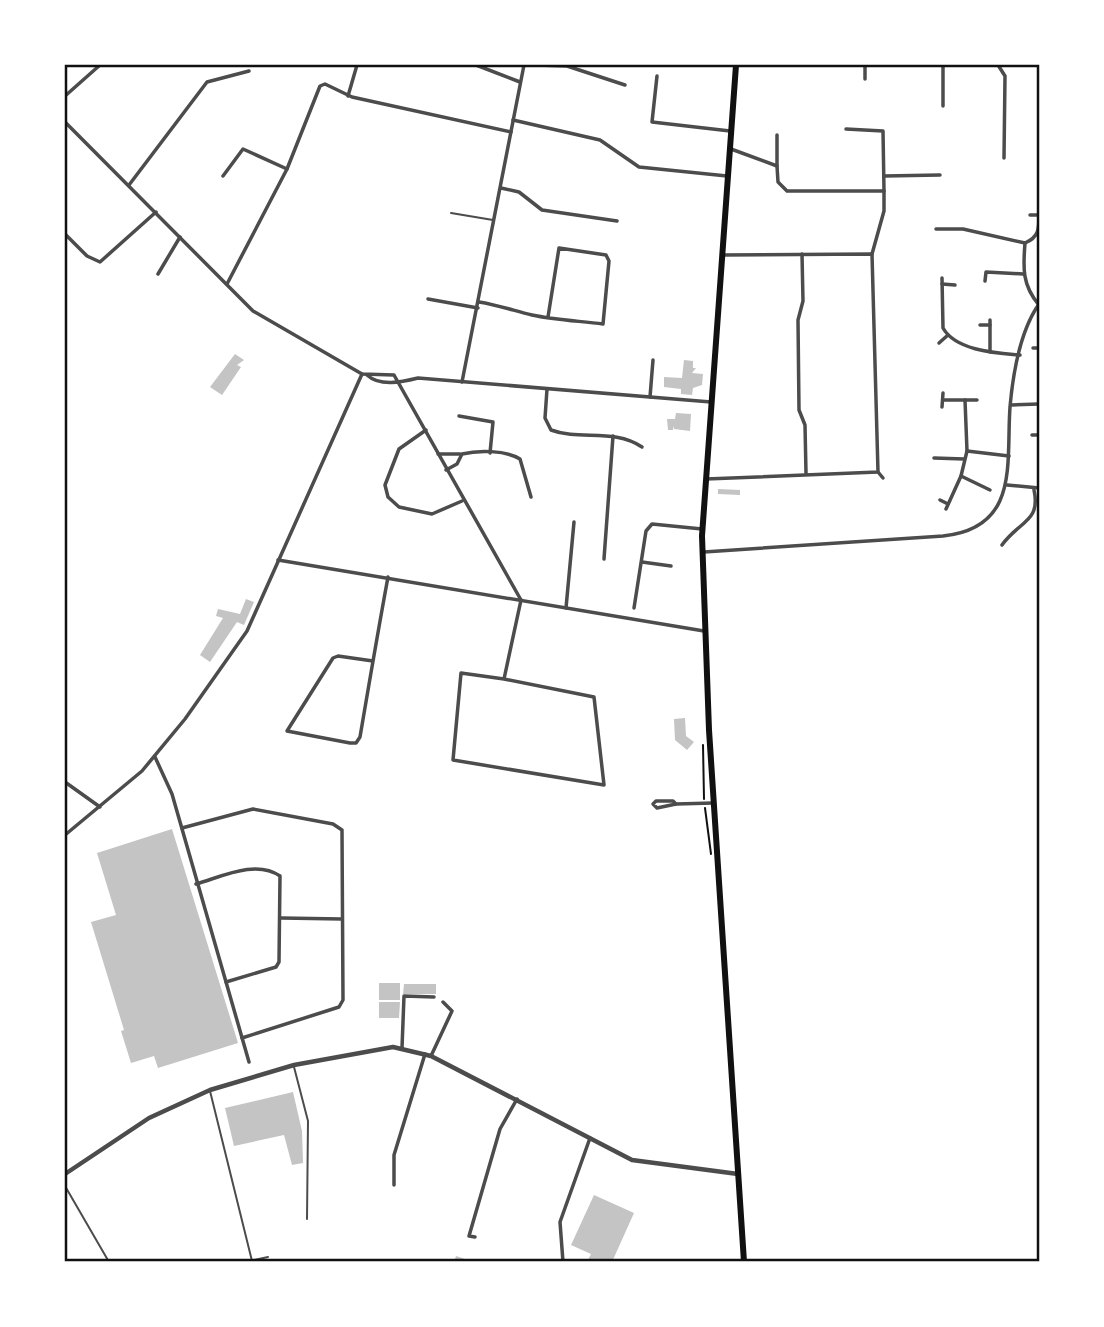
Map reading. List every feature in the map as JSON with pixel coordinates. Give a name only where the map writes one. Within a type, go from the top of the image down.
[{"type":"main road","points":[[736,65],[702,529],[709,730],[744,1262]]},
{"type":"street","points":[[65,96],[100,65]]},
{"type":"street","points":[[348,96],[357,65]]},
{"type":"street","points":[[476,65],[520,82]]},
{"type":"street","points":[[461,383],[478,308],[524,65]]},
{"type":"street","points":[[536,65],[567,66],[625,85]]},
{"type":"street","points":[[864,79],[865,65]]},
{"type":"street","points":[[943,65],[943,106]]},
{"type":"street","points":[[998,65],[1005,76],[1004,158]]},
{"type":"street","points":[[129,185],[207,82],[249,71]]},
{"type":"street","points":[[657,76],[652,122],[732,131]]},
{"type":"street","points":[[227,284],[287,169],[320,86],[325,84],[348,96],[511,132]]},
{"type":"street","points":[[513,120],[600,141],[639,167],[729,176]]},
{"type":"street","points":[[65,122],[253,311],[364,375],[394,375],[400,382],[463,501],[521,600],[504,679]]},
{"type":"street","points":[[846,129],[883,131],[884,211],[872,254],[878,472],[883,478]]},
{"type":"street","points":[[776,135],[778,182],[787,191],[884,191]]},
{"type":"street","points":[[223,176],[243,149],[287,169]]},
{"type":"street","points":[[731,149],[777,166]]},
{"type":"street","points":[[884,176],[940,175]]},
{"type":"street","points":[[500,188],[519,192],[542,210],[617,221]]},
{"type":"street","points":[[65,234],[95,262],[104,260],[156,212]]},
{"type":"street","points":[[936,229],[963,229],[1026,243],[1034,239],[1039,231],[1039,215],[1030,215]]},
{"type":"street","points":[[158,274],[180,237]]},
{"type":"street","points":[[704,552],[962,533],[990,516],[1007,485],[1010,405],[1029,320],[1039,304],[1029,294],[1023,274],[1026,243]]},
{"type":"street","points":[[479,302],[548,317],[603,324],[610,261],[606,255],[559,248],[548,317]]},
{"type":"street","points":[[802,254],[803,301],[798,320],[799,410],[805,425],[806,473]]},
{"type":"street","points":[[722,255],[872,254]]},
{"type":"street","points":[[985,281],[986,266]]},
{"type":"street","points":[[986,272],[1023,274]]},
{"type":"street","points":[[942,278],[943,328],[948,335],[990,352],[1020,355]]},
{"type":"street","points":[[942,284],[955,285]]},
{"type":"street","points":[[428,299],[478,308]]},
{"type":"street","points":[[980,325],[990,323],[990,352]]},
{"type":"street","points":[[939,343],[948,335]]},
{"type":"street","points":[[1033,348],[1039,348]]},
{"type":"street","points":[[650,397],[653,360]]},
{"type":"street","points":[[65,835],[155,757],[247,631],[364,375]]},
{"type":"street","points":[[400,382],[418,378],[711,402]]},
{"type":"street","points":[[547,389],[545,418],[551,430],[613,436],[632,440],[642,447]]},
{"type":"street","points":[[942,407],[943,393]]},
{"type":"street","points":[[943,400],[977,400]]},
{"type":"street","points":[[940,500],[947,506],[961,476],[967,451],[965,400]]},
{"type":"street","points":[[1010,405],[1039,404]]},
{"type":"street","points":[[459,416],[492,422],[490,453]]},
{"type":"street","points":[[426,430],[399,449],[386,485],[388,497],[399,507],[432,514],[463,501]]},
{"type":"street","points":[[1032,435],[1039,435]]},
{"type":"street","points":[[604,559],[613,436]]},
{"type":"street","points":[[967,451],[1009,456]]},
{"type":"street","points":[[438,454],[513,455],[520,459],[531,497]]},
{"type":"street","points":[[446,470],[457,464],[462,454]]},
{"type":"street","points":[[934,458],[964,459]]},
{"type":"street","points":[[706,479],[878,472]]},
{"type":"street","points":[[961,476],[990,490]]},
{"type":"street","points":[[1007,485],[1034,490],[1039,488]]},
{"type":"street","points":[[1002,545],[1032,515],[1037,506],[1034,490]]},
{"type":"street","points":[[566,608],[574,522]]},
{"type":"street","points":[[634,608],[646,531],[652,524],[702,529]]},
{"type":"street","points":[[278,559],[704,631]]},
{"type":"street","points":[[642,562],[671,566]]},
{"type":"street","points":[[373,661],[338,656],[333,658],[287,731],[356,743],[360,737],[373,661],[387,578]]},
{"type":"street","points":[[461,673],[504,679],[594,697],[604,785],[453,760],[461,673]]},
{"type":"street","points":[[155,757],[172,794],[249,1062]]},
{"type":"street","points":[[65,782],[100,807]]},
{"type":"street","points":[[676,804],[665,801],[653,804],[657,808],[676,804],[714,803]]},
{"type":"street","points":[[182,828],[253,810],[339,825],[342,830],[343,1000],[339,1007],[242,1038]]},
{"type":"street","points":[[196,884],[246,869],[277,873],[281,881],[279,962],[276,967],[226,982]]},
{"type":"street","points":[[281,918],[342,919]]},
{"type":"street","points":[[402,1048],[404,996],[434,997]]},
{"type":"street","points":[[394,1185],[394,1155],[428,1055],[452,1012],[443,1002]]},
{"type":"street","points":[[65,1174],[149,1118],[210,1090],[293,1066],[369,1049],[402,1048],[428,1055],[643,1163],[738,1174]]},
{"type":"street","points":[[475,1237],[469,1236],[500,1129],[517,1099]]},
{"type":"street","points":[[563,1262],[560,1222],[590,1138]]},
{"type":"lane","points":[[452,213],[494,221]]},
{"type":"lane","points":[[632,619],[634,608]]},
{"type":"lane","points":[[293,1066],[308,1121],[307,1219]]},
{"type":"lane","points":[[210,1090],[251,1261]]},
{"type":"lane","points":[[65,1186],[109,1262]]},
{"type":"lane","points":[[245,1262],[268,1257]]},
{"type":"building","points":[[235,354],[244,360],[237,365],[241,367],[222,395],[210,387]]},
{"type":"building","points":[[684,360],[693,361],[693,368],[696,368],[692,373],[703,374],[702,385],[693,388],[692,395],[681,394],[681,389],[664,387],[664,377],[682,378]]},
{"type":"building","points":[[676,413],[691,414],[690,431],[674,429],[673,426],[673,430],[668,430],[667,419],[675,419]]},
{"type":"building","points":[[718,489],[740,490],[740,495],[718,494]]},
{"type":"building","points":[[246,599],[254,602],[244,625],[237,622],[210,662],[200,655],[223,618],[216,616],[218,609],[240,614]]},
{"type":"building","points":[[685,718],[686,736],[694,742],[687,750],[675,740],[674,719]]},
{"type":"building","points":[[172,829],[238,1043],[158,1068],[154,1056],[131,1063],[121,1031],[124,1030],[91,922],[116,915],[97,853]]},
{"type":"building","points":[[379,983],[400,983],[400,1000],[379,1000]]},
{"type":"building","points":[[404,984],[436,984],[436,994],[403,994]]},
{"type":"building","points":[[379,1002],[400,1002],[399,1018],[379,1018]]},
{"type":"building","points":[[293,1092],[302,1131],[303,1163],[292,1165],[284,1135],[234,1146],[225,1108]]},
{"type":"building","points":[[594,1195],[634,1213],[612,1262],[587,1262],[591,1254],[571,1245]]},
{"type":"building","points":[[456,1256],[474,1262],[454,1262]]}]
